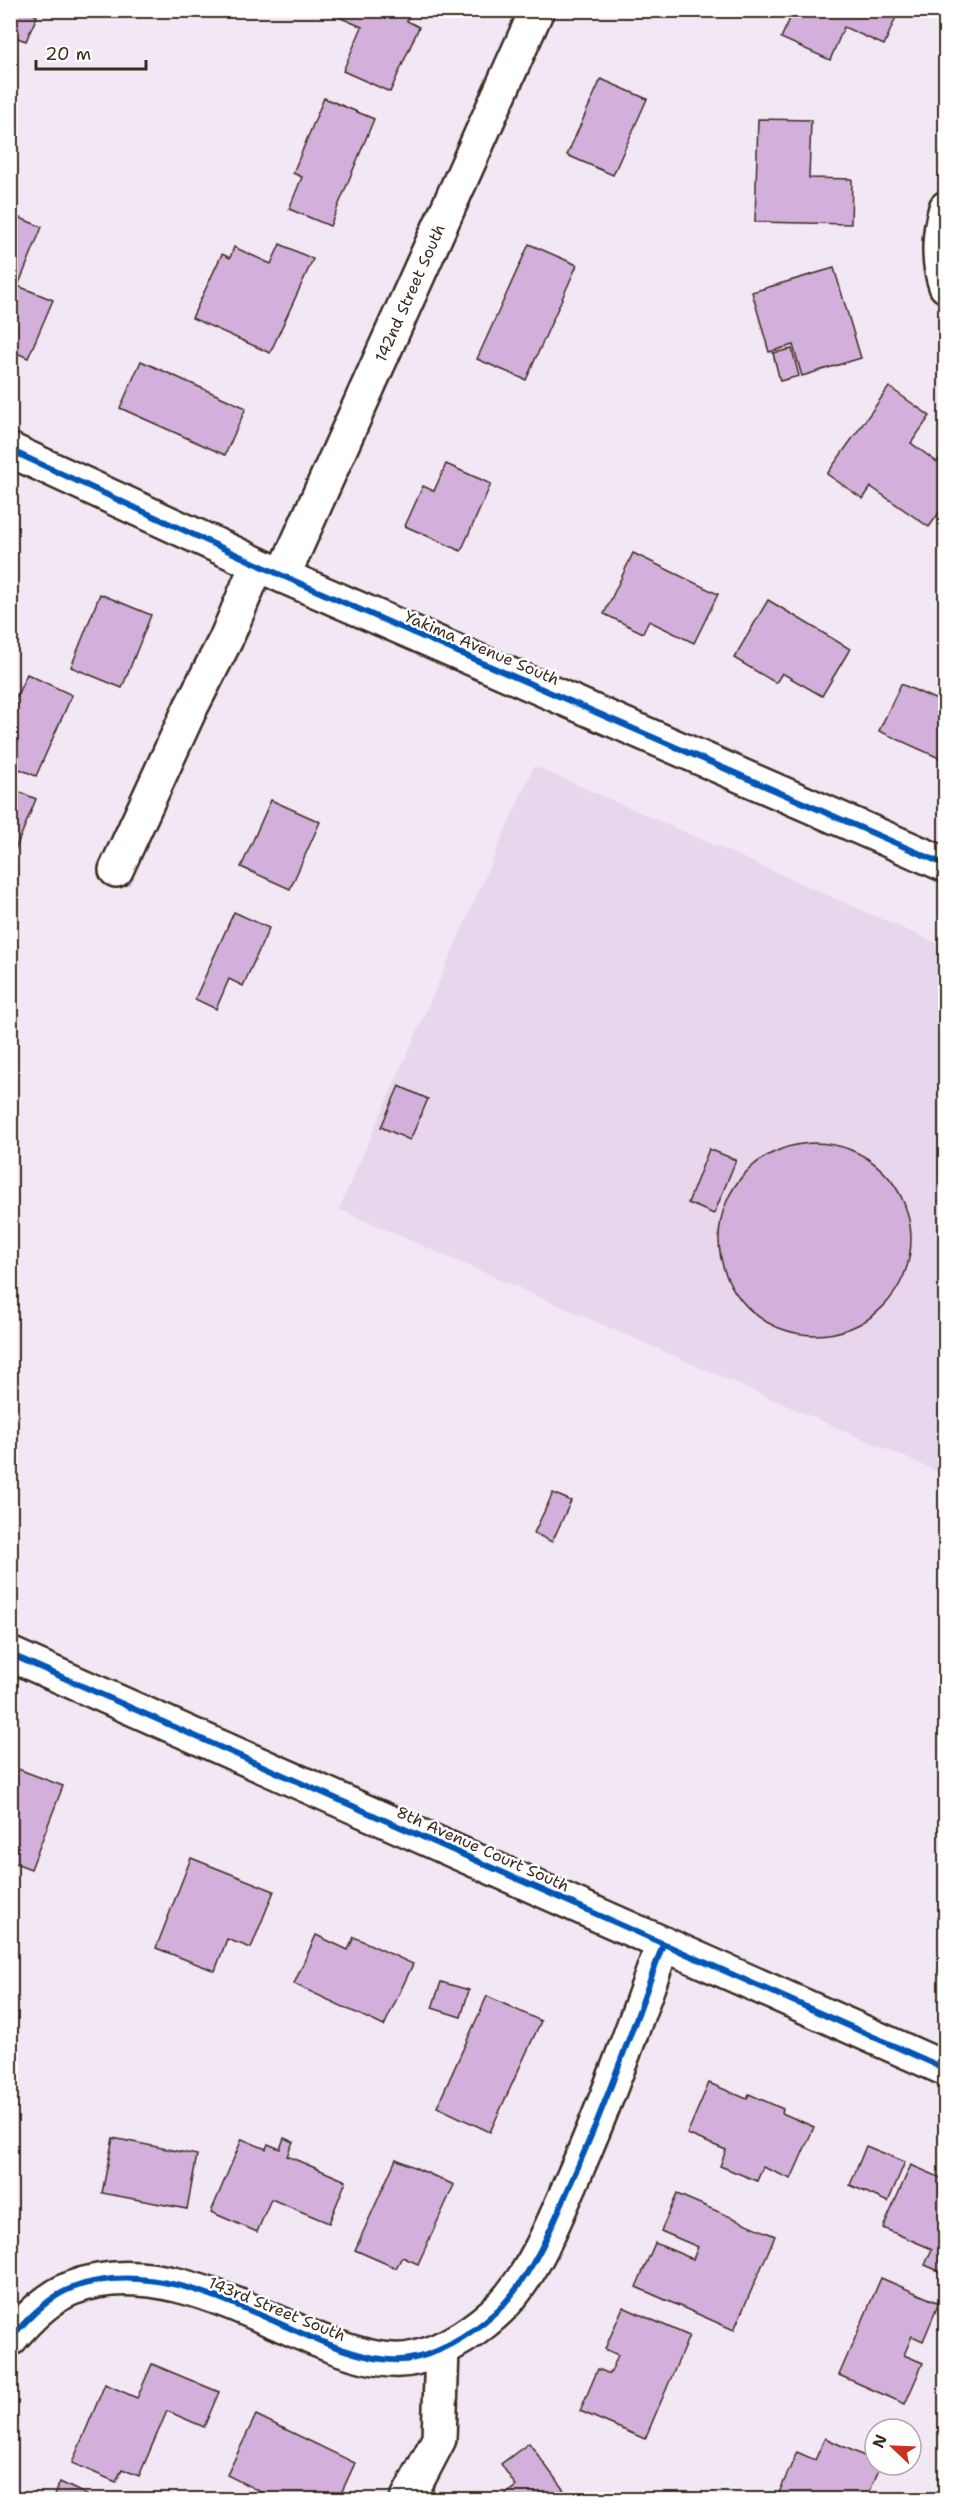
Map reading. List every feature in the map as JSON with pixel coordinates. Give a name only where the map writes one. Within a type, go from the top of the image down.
[{"type":"street","name":"142nd Street South","points":[[116,870],[191,707],[226,639],[270,571],[537,10]]},
{"type":"street","points":[[945,208],[940,248],[945,286]]},
{"type":"street","name":"Yakima Avenue South","points":[[10,450],[270,571],[945,864]]},
{"type":"street","name":"8th Avenue Court South","points":[[10,1654],[945,2069]]},
{"type":"street","name":"143rd Street South","points":[[10,2339],[43,2307],[70,2289],[100,2281],[135,2279],[169,2282],[200,2292],[348,2352],[413,2359],[442,2349],[471,2332],[502,2305],[528,2272],[552,2228],[609,2095],[663,1944]]},
{"type":"street","points":[[407,2499],[439,2439],[442,2349]]},
{"type":"shaded area","points":[[534,766],[945,947],[945,1475],[339,1209]]},
{"type":"building","points":[[10,10],[25,10],[37,16],[26,41],[12,36],[10,40]]},
{"type":"building","points":[[344,10],[411,10],[407,21],[419,27],[390,92],[343,71],[362,27],[341,18]]},
{"type":"building","points":[[794,10],[899,10],[884,45],[844,27],[830,60],[781,38]]},
{"type":"building","points":[[601,79],[647,99],[613,175],[567,155]]},
{"type":"building","points":[[324,98],[374,119],[330,226],[289,209],[302,177],[293,173]]},
{"type":"building","points":[[758,119],[811,120],[809,178],[852,179],[851,224],[755,222]]},
{"type":"building","points":[[10,214],[42,227],[18,286],[53,300],[28,358],[10,350]]},
{"type":"building","points":[[280,244],[313,259],[270,353],[192,318],[222,254],[230,258],[234,247],[271,264]]},
{"type":"building","points":[[529,244],[577,265],[526,380],[477,359]]},
{"type":"building","points":[[834,268],[861,358],[802,376],[793,345],[769,352],[752,292]]},
{"type":"building","points":[[792,349],[799,376],[780,381],[773,353]]},
{"type":"building","points":[[141,361],[246,408],[225,455],[120,408]]},
{"type":"building","points":[[889,387],[930,416],[911,443],[937,462],[946,450],[946,503],[929,527],[871,487],[863,499],[827,474]]},
{"type":"building","points":[[446,464],[491,484],[461,551],[405,526],[423,486],[434,491]]},
{"type":"building","points":[[633,553],[718,594],[694,643],[649,621],[643,633],[604,614]]},
{"type":"building","points":[[100,594],[151,615],[122,688],[71,667]]},
{"type":"building","points":[[768,600],[850,649],[822,696],[782,673],[776,683],[734,658]]},
{"type":"building","points":[[27,674],[72,695],[36,776],[10,765],[10,710]]},
{"type":"building","points":[[901,684],[946,704],[946,761],[879,731]]},
{"type":"building","points":[[10,788],[36,799],[10,862]]},
{"type":"building","points":[[271,800],[320,822],[290,889],[241,867]]},
{"type":"building","points":[[234,912],[269,928],[243,986],[229,979],[216,1009],[195,999]]},
{"type":"building","points":[[399,1086],[428,1099],[410,1140],[381,1127]]},
{"type":"building","points":[[815,1143],[843,1147],[868,1159],[883,1171],[895,1186],[907,1211],[911,1239],[907,1267],[895,1292],[883,1307],[868,1319],[843,1331],[815,1335],[787,1331],[762,1319],[747,1307],[735,1292],[723,1267],[719,1239],[723,1211],[735,1186],[747,1171],[762,1159],[787,1147]]},
{"type":"building","points":[[709,1149],[736,1160],[714,1214],[688,1203]]},
{"type":"building","points":[[553,1493],[571,1501],[552,1542],[534,1533]]},
{"type":"building","points":[[18,1769],[63,1786],[31,1869],[10,1861],[10,1789]]},
{"type":"building","points":[[191,1858],[274,1891],[251,1948],[227,1939],[215,1971],[156,1948]]},
{"type":"building","points":[[316,1935],[348,1950],[354,1937],[413,1964],[384,2026],[294,1984]]},
{"type":"building","points":[[441,1982],[469,1990],[461,2017],[432,2008]]},
{"type":"building","points":[[487,1996],[541,2021],[490,2132],[437,2107]]},
{"type":"building","points":[[709,2083],[747,2099],[749,2094],[783,2109],[782,2113],[814,2127],[791,2179],[763,2167],[757,2181],[720,2166],[726,2150],[687,2134]]},
{"type":"building","points":[[113,2138],[197,2155],[187,2209],[102,2193]]},
{"type":"building","points":[[284,2138],[293,2142],[287,2156],[346,2181],[329,2223],[271,2199],[257,2232],[211,2212],[242,2139],[266,2149],[268,2144],[280,2149]]},
{"type":"building","points":[[866,2146],[905,2162],[888,2202],[850,2185]]},
{"type":"building","points":[[396,2159],[454,2185],[418,2264],[402,2257],[396,2268],[355,2250]]},
{"type":"building","points":[[911,2165],[946,2180],[946,2274],[925,2265],[932,2249],[883,2228]]},
{"type":"building","points":[[677,2194],[775,2236],[734,2330],[636,2287],[655,2243],[693,2259],[698,2247],[661,2231]]},
{"type":"building","points":[[881,2278],[939,2303],[923,2341],[912,2336],[904,2355],[923,2363],[905,2404],[839,2375]]},
{"type":"building","points":[[623,2307],[689,2336],[645,2439],[580,2411],[598,2369],[610,2374],[618,2355],[605,2349]]},
{"type":"building","points":[[152,2364],[219,2392],[204,2427],[167,2411],[139,2476],[122,2469],[116,2482],[72,2463],[105,2384],[137,2398]]},
{"type":"building","points":[[256,2415],[355,2463],[338,2500],[277,2500],[227,2475]]},
{"type":"building","points":[[825,2438],[863,2455],[863,2477],[876,2477],[866,2500],[789,2500],[778,2495],[797,2452],[815,2460]]},
{"type":"building","points":[[529,2443],[571,2500],[498,2500],[516,2486],[501,2464]]},
{"type":"building","points":[[60,2482],[97,2500],[52,2500]]},
{"type":"cycle path","points":[[10,450],[283,576],[946,865]]},
{"type":"cycle path","points":[[10,1654],[946,2069]]},
{"type":"cycle path","points":[[10,2339],[38,2310],[63,2292],[103,2280],[134,2279],[165,2282],[196,2290],[326,2343],[377,2358],[391,2360],[415,2358],[439,2350],[462,2338],[503,2305],[535,2260],[559,2211],[597,2120],[663,1944]]}]
